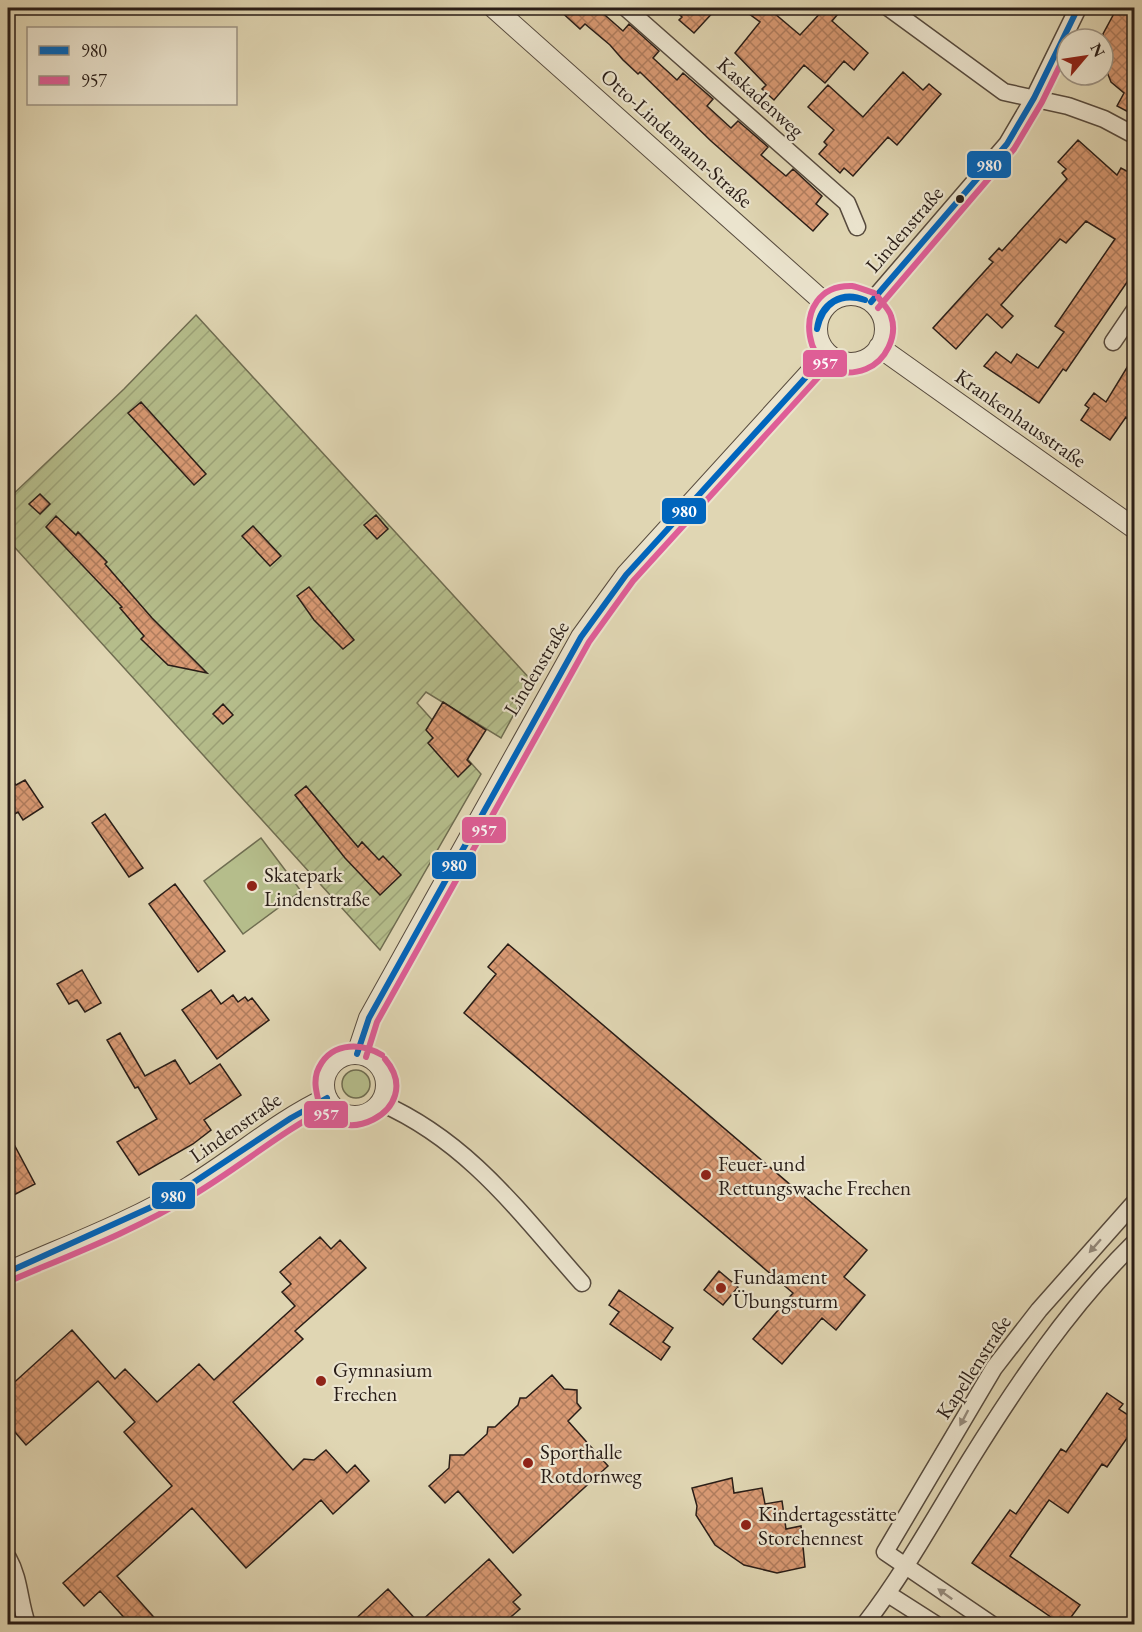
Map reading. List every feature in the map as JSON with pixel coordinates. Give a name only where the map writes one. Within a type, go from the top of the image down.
[{"type":"street","name":"Otto-Lindemann-Straße","points":[[494,8],[827,305]]},
{"type":"street","name":"Kaskadenweg","points":[[626,8],[847,204],[857,226]]},
{"type":"street","points":[[890,8],[1004,92],[1085,112],[1134,135]]},
{"type":"street","name":"Lindenstraße","points":[[871,302],[1007,144],[1034,98],[1078,8]]},
{"type":"street","points":[[853,295],[871,302],[882,315],[884,323],[879,347],[861,362],[849,363],[827,354],[817,335],[820,314],[827,305],[834,299],[853,295]]},
{"type":"street","points":[[1113,342],[1134,311]]},
{"type":"street","name":"Krankenhausstraße","points":[[879,347],[1134,528]]},
{"type":"street","name":"Lindenstraße","points":[[357,1054],[369,1018],[581,637],[626,575],[827,354]]},
{"type":"street","points":[[357,1054],[377,1062],[385,1075],[386,1090],[381,1104],[368,1114],[352,1117],[337,1111],[327,1098],[324,1082],[330,1068],[342,1057],[357,1054]]},
{"type":"street","name":"Lindenstraße","points":[[8,1272],[143,1214],[190,1187],[280,1122],[327,1098]]},
{"type":"street","points":[[381,1104],[419,1122],[445,1138],[473,1162],[582,1283]]},
{"type":"street","name":"Kapellenstraße","points":[[991,1624],[885,1552],[994,1368],[1039,1310],[1134,1203]]},
{"type":"street","points":[[865,1624],[888,1594],[970,1459],[1031,1367],[1096,1280],[1134,1243]]},
{"type":"street","points":[[8,1558],[14,1569],[14,1606],[27,1624]]},
{"type":"street","points":[[888,1594],[935,1624]]},
{"type":"green space","points":[[196,315],[532,681],[501,738],[426,692],[417,703],[481,774],[380,950],[8,540],[8,499],[124,389]]},
{"type":"green space","name":"Skatepark Lindenstraße","points":[[261,838],[301,891],[243,934],[204,881]]},
{"type":"green space","points":[[356,1070],[366,1074],[370,1084],[366,1094],[356,1098],[346,1094],[342,1084],[346,1074]]},
{"type":"building","points":[[557,8],[600,8],[598,9],[623,31],[629,24],[659,51],[653,58],[677,80],[683,73],[713,99],[707,106],[731,128],[738,121],[768,147],[761,155],[786,176],[793,169],[822,196],[816,204],[828,214],[813,231],[711,141],[640,72],[638,74],[623,60],[610,45],[585,24],[580,29]]},
{"type":"building","points":[[672,8],[717,8],[694,33],[679,20],[682,17]]},
{"type":"building","points":[[741,8],[768,8],[800,35],[825,8],[828,8],[838,14],[832,21],[868,53],[854,70],[844,61],[825,83],[804,65],[774,100],[762,89],[766,85],[735,53],[760,22]]},
{"type":"building","points":[[1117,8],[1134,8],[1134,115],[1117,106],[1124,93],[1115,85],[1115,27],[1107,27]]},
{"type":"building","points":[[903,72],[923,90],[929,84],[941,94],[897,145],[888,137],[853,176],[844,168],[840,173],[819,154],[827,145],[824,142],[834,130],[808,107],[828,85],[863,117]]},
{"type":"building","points":[[1078,140],[1117,175],[1121,168],[1134,175],[1134,272],[1066,371],[1063,369],[1039,403],[984,366],[996,352],[1011,363],[1017,354],[1038,368],[1064,332],[1055,326],[1115,239],[1086,221],[1066,243],[1060,239],[1001,305],[1013,316],[1002,328],[987,314],[956,349],[933,328],[993,262],[989,259],[999,248],[1002,251],[1067,179],[1062,173],[1066,169],[1058,162]]},
{"type":"building","points":[[1134,356],[1134,422],[1126,417],[1110,440],[1081,420],[1089,408],[1085,405],[1094,393],[1106,402]]},
{"type":"building","points":[[141,402],[206,474],[194,485],[128,413]]},
{"type":"building","points":[[40,494],[50,504],[40,514],[29,504]]},
{"type":"building","points":[[376,515],[388,529],[377,539],[364,525]]},
{"type":"building","points":[[56,516],[76,535],[78,532],[107,562],[105,564],[152,618],[207,673],[168,665],[141,639],[144,636],[120,608],[122,607],[46,527]]},
{"type":"building","points":[[253,526],[281,556],[270,566],[242,536]]},
{"type":"building","points":[[309,587],[354,640],[343,649],[314,620],[297,596]]},
{"type":"building","points":[[443,702],[486,730],[467,760],[471,764],[458,777],[428,743],[433,738],[426,730]]},
{"type":"building","points":[[223,704],[233,715],[223,724],[213,714]]},
{"type":"building","points":[[8,776],[16,785],[25,780],[43,807],[23,820],[18,812],[8,818]]},
{"type":"building","points":[[306,786],[358,847],[362,842],[379,860],[383,856],[401,875],[380,895],[345,858],[295,795]]},
{"type":"building","points":[[105,814],[143,868],[129,877],[92,823]]},
{"type":"building","points":[[175,884],[225,951],[198,972],[149,904]]},
{"type":"building","points":[[508,944],[867,1250],[844,1277],[865,1295],[836,1330],[822,1318],[782,1364],[753,1339],[793,1293],[464,1013],[496,974],[488,967]]},
{"type":"building","points":[[82,970],[101,1003],[85,1012],[77,1000],[69,1004],[57,984]]},
{"type":"building","points":[[211,990],[221,1004],[233,995],[238,1002],[245,997],[248,1001],[252,998],[269,1020],[217,1059],[182,1010]]},
{"type":"building","points":[[120,1033],[145,1076],[175,1060],[190,1084],[220,1064],[241,1095],[204,1120],[211,1130],[193,1144],[139,1175],[117,1142],[157,1119],[138,1087],[135,1088],[107,1040]]},
{"type":"building","points":[[8,1133],[35,1184],[8,1198]]},
{"type":"building","points":[[320,1237],[331,1249],[340,1240],[366,1268],[295,1331],[303,1339],[233,1402],[293,1470],[304,1459],[314,1460],[326,1450],[347,1473],[355,1465],[369,1481],[333,1514],[321,1500],[246,1568],[192,1508],[117,1576],[160,1624],[130,1624],[100,1591],[84,1606],[63,1583],[172,1486],[124,1432],[135,1422],[98,1381],[26,1445],[8,1424],[8,1388],[72,1330],[115,1379],[125,1369],[157,1402],[199,1364],[214,1380],[295,1306],[282,1292],[291,1284],[280,1272]]},
{"type":"building","name":"Fundament Übungsturm","points":[[719,1271],[738,1287],[723,1305],[704,1290]]},
{"type":"building","points":[[619,1290],[673,1328],[663,1342],[670,1347],[661,1360],[610,1324],[619,1312],[609,1305]]},
{"type":"building","name":"Sporthalle Rotdornweg","points":[[552,1375],[564,1389],[577,1390],[577,1403],[581,1408],[568,1421],[608,1466],[513,1553],[458,1491],[445,1503],[429,1486],[449,1468],[450,1455],[464,1455],[487,1434],[488,1427],[495,1427],[518,1405],[520,1398],[526,1398]]},
{"type":"building","points":[[1107,1393],[1123,1404],[1119,1409],[1134,1419],[1134,1443],[1127,1438],[1107,1467],[1102,1464],[1068,1513],[1049,1500],[1010,1556],[1080,1605],[1066,1624],[1061,1624],[972,1563],[1010,1510],[1016,1514],[1061,1449],[1066,1452]]},
{"type":"building","name":"Kindertagesstätte Storchennest","points":[[732,1478],[734,1493],[762,1488],[765,1504],[782,1501],[786,1529],[801,1526],[805,1567],[777,1573],[744,1565],[715,1545],[696,1515],[697,1506],[692,1488]]},
{"type":"building","points":[[489,1559],[521,1595],[513,1602],[520,1609],[503,1624],[350,1624],[388,1589],[419,1623]]},
{"type":"transit line","name":"980","points":[[871,302],[1007,144],[1034,98],[1078,8]]},
{"type":"transit line","name":"957","points":[[878,308],[1014,149],[1055,75]]},
{"type":"transit line","name":"957","points":[[874,293],[852,286],[831,290],[817,302],[810,318],[810,336],[816,353],[827,366],[844,372],[866,369],[885,354],[889,347],[893,324],[889,311],[878,297]]},
{"type":"transit line","name":"980","points":[[817,329],[823,312],[834,301],[848,297],[865,300]]},
{"type":"transit line","name":"980","points":[[817,329],[824,312],[834,302],[848,298],[865,300]]},
{"type":"transit line","name":"980","points":[[357,1054],[369,1018],[581,637],[626,575],[827,354]]},
{"type":"transit line","name":"957","points":[[366,1057],[377,1022],[589,642],[633,581],[834,360]]},
{"type":"transit line","name":"957","points":[[382,1055],[354,1047],[345,1047],[328,1055],[317,1072],[315,1083],[318,1099],[327,1115],[341,1124],[357,1125],[373,1120],[387,1109],[395,1095],[395,1078],[385,1059]]},
{"type":"transit line","name":"980","points":[[8,1272],[167,1200],[291,1118],[327,1098]]},
{"type":"transit line","name":"957","points":[[12,1280],[104,1241],[171,1208],[331,1106]]},
{"type":"place","name":"Skatepark Lindenstraße","points":[[252,886]]},
{"type":"place","name":"Feuer- und Rettungswache Frechen","points":[[706,1175]]},
{"type":"place","name":"Fundament Übungsturm","points":[[721,1288]]},
{"type":"place","name":"Gymnasium Frechen","points":[[321,1381]]},
{"type":"place","name":"Sporthalle Rotdornweg","points":[[528,1463]]},
{"type":"place","name":"Kindertagesstätte Storchennest","points":[[746,1525]]}]
